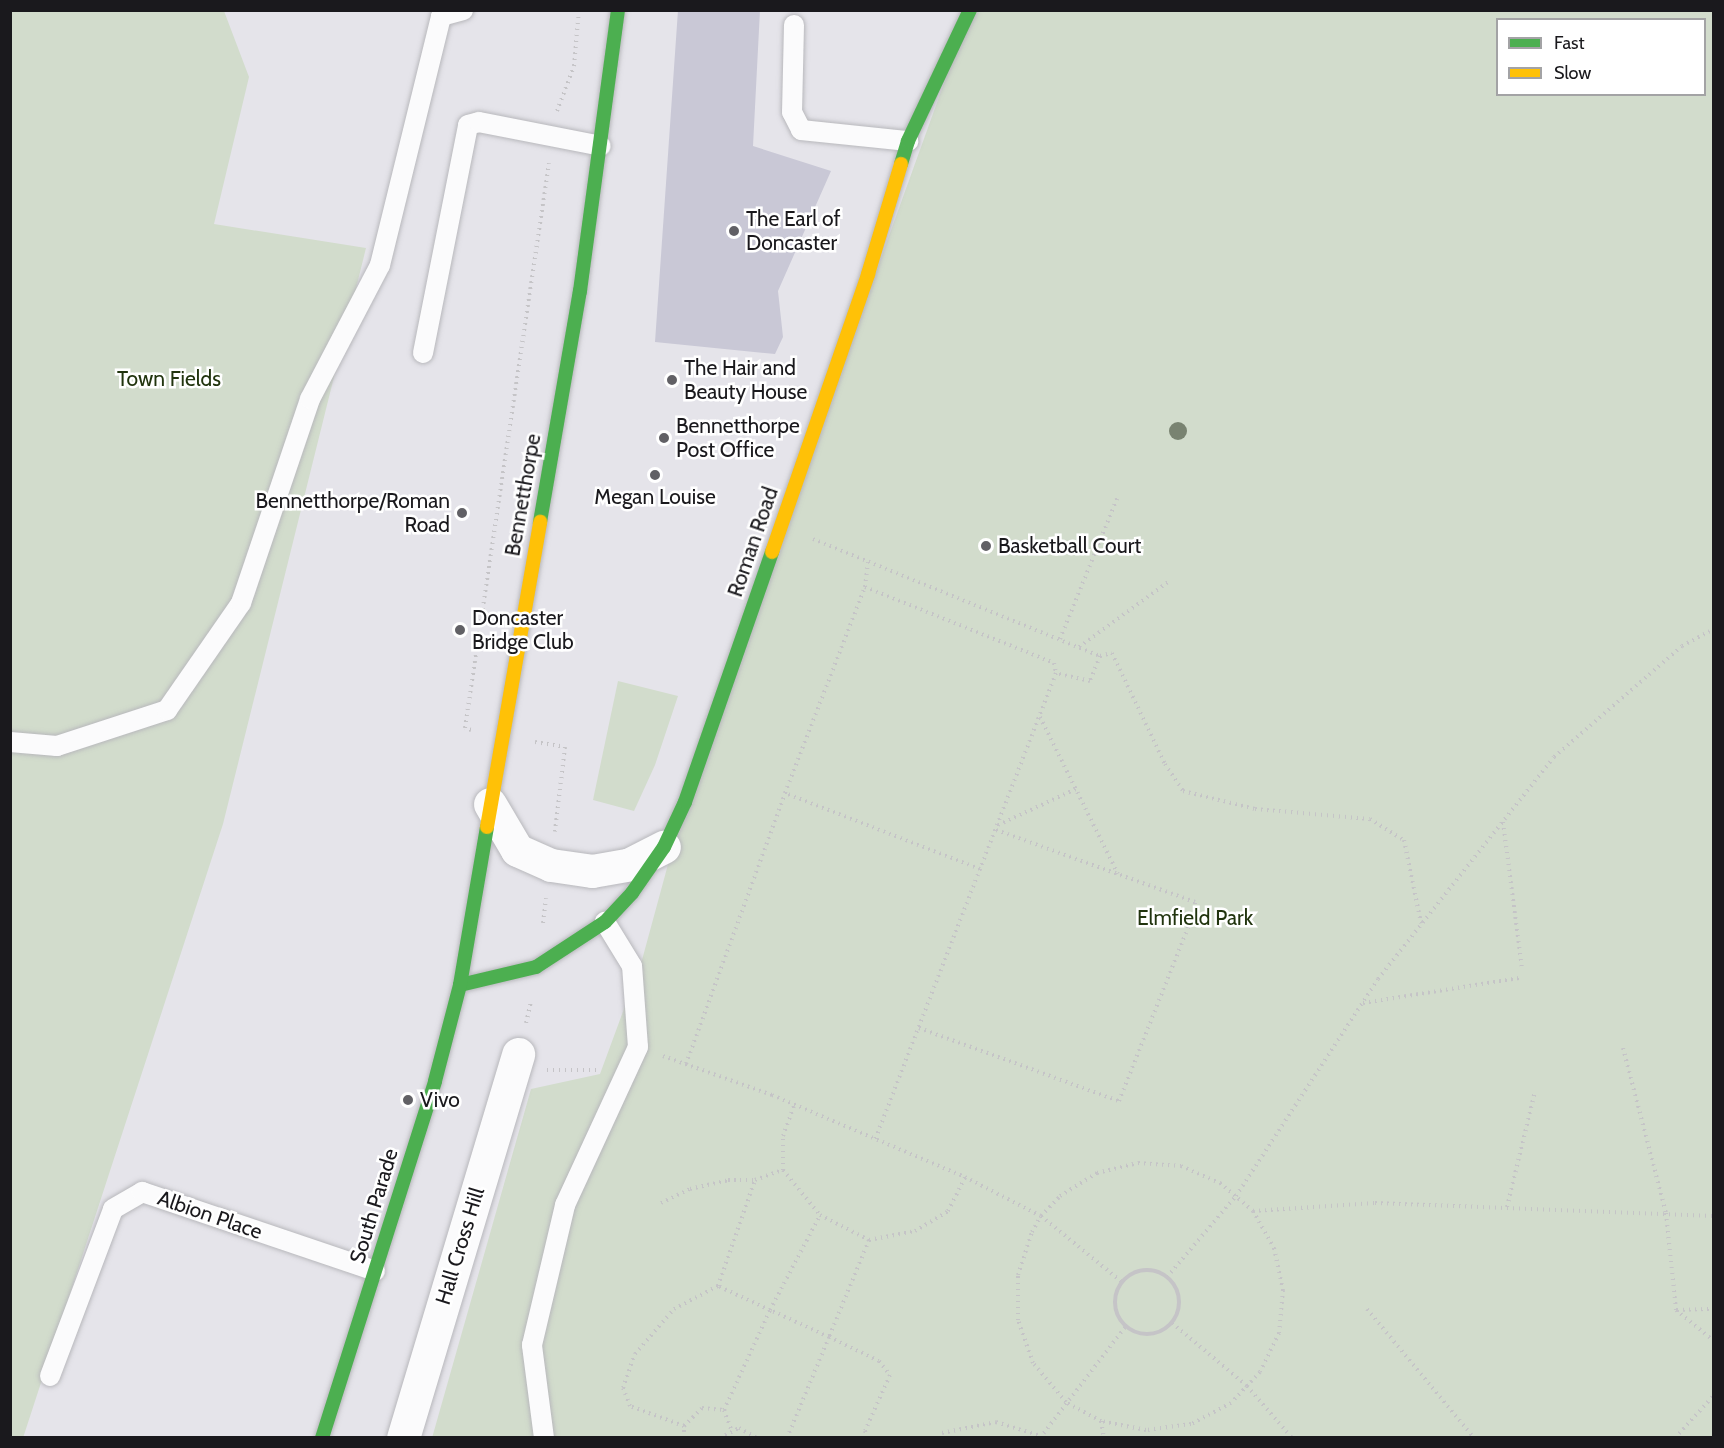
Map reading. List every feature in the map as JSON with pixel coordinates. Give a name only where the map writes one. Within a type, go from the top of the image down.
[{"type":"street","name":"Bennetthorpe","points":[[459,985],[580,291],[618,10]]},
{"type":"street","name":"Roman Road","points":[[459,985],[537,966],[605,922],[632,893],[664,847],[685,802],[781,526],[868,274],[908,141],[970,10]]},
{"type":"street","points":[[490,804],[518,850],[551,865],[592,872],[630,864],[664,847]]},
{"type":"street","name":"South Parade","points":[[322,1437],[435,1081],[459,985]]},
{"type":"street","name":"Hall Cross Hill","points":[[403,1437],[518,1054]]},
{"type":"lane","points":[[10,742],[57,746],[166,710],[241,603],[310,399],[380,265],[441,16],[463,10]]},
{"type":"lane","points":[[794,25],[792,112],[801,130],[908,141]]},
{"type":"lane","points":[[423,353],[468,125],[479,122],[601,146]]},
{"type":"lane","points":[[547,1436],[532,1346],[565,1205],[638,1047],[632,966],[605,922]]},
{"type":"lane","name":"Albion Place","points":[[50,1376],[113,1209],[142,1192],[375,1271]]},
{"type":"path","points":[[1059,639],[1118,496]]},
{"type":"path","points":[[781,526],[1100,656],[1112,653],[1166,764],[1183,791],[1255,808],[1370,819],[1404,840],[1421,924]]},
{"type":"path","points":[[686,1064],[785,793],[865,587],[868,562]]},
{"type":"path","points":[[1079,647],[1168,582]]},
{"type":"path","points":[[865,587],[1053,663],[1056,673],[875,1139]]},
{"type":"path","points":[[1167,1277],[1236,1196],[1362,1003],[1421,924],[1554,758],[1683,646],[1713,629]]},
{"type":"path","points":[[1056,673],[1090,681],[1100,656]]},
{"type":"path","points":[[1040,716],[1119,875]]},
{"type":"path","points":[[996,828],[1076,789]]},
{"type":"path","points":[[785,793],[980,869]]},
{"type":"path","points":[[1503,822],[1522,969]]},
{"type":"path","points":[[919,1028],[1119,1101],[1195,902],[996,828]]},
{"type":"path","points":[[1362,1003],[1519,978]]},
{"type":"path","points":[[638,1047],[794,1106],[965,1177],[1041,1216],[1122,1282]]},
{"type":"path","points":[[1623,1048],[1666,1213],[1676,1310],[1713,1341]]},
{"type":"path","points":[[1507,1207],[1535,1091]]},
{"type":"path","points":[[794,1106],[783,1136],[783,1170],[819,1215],[869,1240],[915,1231],[948,1211],[965,1177]]},
{"type":"path","points":[[1138,1163],[1181,1166],[1220,1183],[1236,1196],[1253,1211],[1274,1248],[1283,1290],[1279,1333],[1260,1372],[1230,1403],[1191,1424],[1146,1430],[1101,1421],[1066,1402],[1033,1363],[1018,1320],[1018,1275],[1041,1216],[1060,1196],[1097,1173],[1138,1163]]},
{"type":"path","points":[[661,1203],[709,1184],[755,1180],[783,1170]]},
{"type":"path","points":[[684,1426],[630,1406],[623,1388],[635,1354],[674,1309],[718,1286],[755,1180]]},
{"type":"path","points":[[1253,1211],[1375,1203],[1713,1216]]},
{"type":"path","points":[[731,1429],[724,1410],[770,1310],[819,1215]]},
{"type":"path","points":[[787,1437],[869,1240]]},
{"type":"path","points":[[1147,1270],[1167,1277],[1174,1284],[1179,1304],[1172,1323],[1155,1334],[1144,1334],[1126,1326],[1116,1307],[1122,1282],[1147,1270]]},
{"type":"path","points":[[718,1286],[879,1361],[890,1375],[865,1431],[867,1437]]},
{"type":"path","points":[[1367,1309],[1474,1437]]},
{"type":"path","points":[[1676,1310],[1713,1309]]},
{"type":"path","points":[[1172,1323],[1247,1386],[1292,1437]]},
{"type":"path","points":[[938,1437],[942,1433],[996,1422],[1040,1437],[1126,1326]]},
{"type":"path","points":[[1675,1437],[1713,1395]]},
{"type":"path","points":[[684,1437],[684,1426],[702,1408],[724,1410]]},
{"type":"path","points":[[1101,1421],[1104,1437]]},
{"type":"path","points":[[720,1437],[731,1429],[747,1430],[757,1437]]},
{"type":"green space","name":"Town Fields","points":[[10,11],[224,11],[249,77],[214,224],[366,248],[223,824],[23,1438],[10,1437]]},
{"type":"green space","name":"Elmfield Park","points":[[970,11],[1713,11],[1713,1437],[432,1438],[531,1089],[600,1074],[642,960],[685,802]]},
{"type":"green space","points":[[618,681],[678,696],[655,765],[634,811],[593,800]]},
{"type":"building","name":"The Earl of Doncaster","points":[[678,10],[760,10],[753,146],[831,171],[778,291],[783,337],[775,354],[655,342]]},
{"type":"traffic: fast","points":[[540,522],[580,291],[618,10]]},
{"type":"traffic: fast","points":[[901,164],[908,141],[970,10]]},
{"type":"traffic: fast","points":[[460,985],[536,967],[605,922],[632,893],[664,847],[685,802],[772,552]]},
{"type":"traffic: fast","points":[[322,1438],[435,1081],[460,985],[487,827]]},
{"type":"traffic: slow","points":[[772,552],[868,274],[901,164]]},
{"type":"traffic: slow","points":[[487,827],[540,522]]},
{"type":"place","name":"The Earl of Doncaster","points":[[734,231]]},
{"type":"place","name":"The Hair and Beauty House","points":[[672,380]]},
{"type":"place","name":"Bennetthorpe Post Office","points":[[664,438]]},
{"type":"place","name":"Megan Louise","points":[[655,475]]},
{"type":"place","name":"Bennetthorpe/Roman Road","points":[[462,513]]},
{"type":"place","name":"Basketball Court","points":[[986,546]]},
{"type":"place","name":"Doncaster Bridge Club","points":[[460,630]]},
{"type":"place","name":"Vivo","points":[[408,1100]]}]
